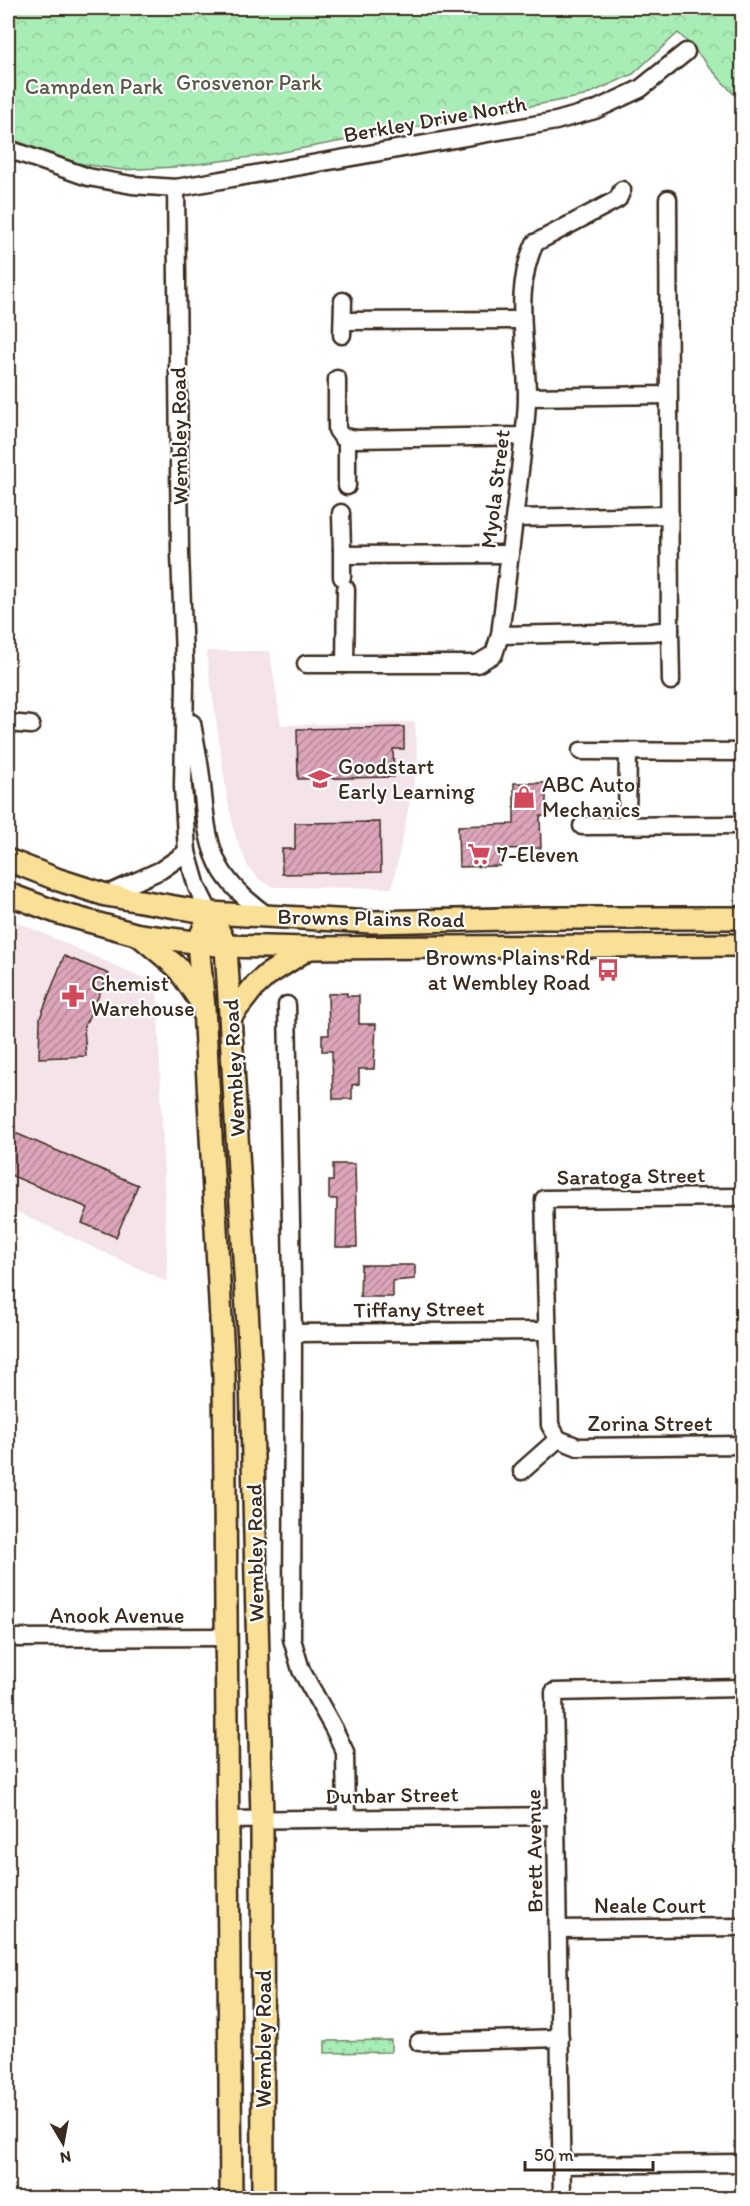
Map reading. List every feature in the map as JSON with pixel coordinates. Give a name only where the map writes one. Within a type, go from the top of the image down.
[{"type":"main road","name":"Browns Plains Road","points":[[8,860],[59,880],[106,894],[210,913],[372,922],[544,918],[742,918]]},
{"type":"main road","name":"Browns Plains Road","points":[[8,894],[59,913],[139,935],[226,946],[309,948],[742,945]]},
{"type":"main road","name":"Wembley Road","points":[[210,913],[198,943],[204,1008],[224,1375],[231,2199]]},
{"type":"main road","name":"Wembley Road","points":[[210,913],[226,946],[251,1377],[262,1820],[263,2199]]},
{"type":"main road","points":[[210,913],[276,934],[347,938],[374,946]]},
{"type":"main road","points":[[139,935],[177,967],[204,1008]]},
{"type":"main road","points":[[231,1016],[253,988],[267,975],[309,948]]},
{"type":"street","name":"Berkley Drive North","points":[[8,149],[88,177],[132,185],[176,188],[556,121],[595,110],[640,89],[686,52]]},
{"type":"street","name":"Wembley Road","points":[[176,188],[180,554],[185,683],[183,786],[187,852],[197,887],[210,913]]},
{"type":"street","name":"Myola Street","points":[[306,664],[477,664],[494,654],[500,635],[524,436],[527,397],[522,297],[528,256],[535,243],[618,199],[622,190]]},
{"type":"street","points":[[668,199],[671,681]]},
{"type":"street","points":[[343,301],[342,328],[522,320]]},
{"type":"street","points":[[337,379],[337,430],[342,437],[524,436]]},
{"type":"street","points":[[527,397],[668,395]]},
{"type":"street","points":[[346,486],[347,438]]},
{"type":"street","points":[[341,513],[345,664]]},
{"type":"street","points":[[514,518],[670,515]]},
{"type":"street","points":[[342,550],[346,555],[360,556],[510,554]]},
{"type":"street","points":[[500,635],[670,630]]},
{"type":"street","name":"Wembley Road","points":[[185,683],[201,774],[208,834],[214,855],[222,872],[233,886],[243,897],[268,916]]},
{"type":"street","points":[[8,723],[31,725]]},
{"type":"street","points":[[581,751],[742,752]]},
{"type":"street","points":[[627,825],[628,751]]},
{"type":"street","points":[[582,826],[742,825]]},
{"type":"street","points":[[106,894],[161,870],[187,852]]},
{"type":"street","name":"Wembley Road","points":[[287,1005],[293,1333],[292,1639],[301,1670],[345,1752],[346,1818]]},
{"type":"street","name":"Saratoga Street","points":[[546,1331],[544,1199],[742,1197]]},
{"type":"street","name":"Tiffany Street","points":[[293,1333],[546,1331]]},
{"type":"street","name":"Zorina Street","points":[[546,1331],[550,1425],[558,1439],[578,1447],[742,1445]]},
{"type":"street","name":"Zorina Street","points":[[522,1471],[558,1439]]},
{"type":"street","name":"Anook Avenue","points":[[8,1638],[226,1636]]},
{"type":"street","name":"Brett Avenue","points":[[562,2199],[554,1692],[742,1688]]},
{"type":"street","name":"Dunbar Street","points":[[229,1820],[556,1816]]},
{"type":"street","name":"Neale Court","points":[[558,1929],[742,1927]]},
{"type":"street","points":[[419,2042],[560,2038]]},
{"type":"street","points":[[562,2165],[742,2163]]},
{"type":"shaded area","name":"Goodstart Early Learning","points":[[206,651],[270,651],[281,725],[415,722],[418,762],[392,888],[273,887],[260,880],[248,867],[235,835],[227,797]]},
{"type":"shaded area","points":[[8,918],[157,984],[168,1282],[8,1208]]},
{"type":"green space","name":"Grosvenor Park","points":[[8,8],[742,8],[742,102],[678,33],[633,74],[584,96],[267,155],[175,167],[122,170],[77,163],[8,138]]},
{"type":"green space","points":[[391,2040],[391,2052],[325,2053],[325,2041]]},
{"type":"building","points":[[404,727],[404,749],[393,749],[394,777],[298,779],[297,729]]},
{"type":"building","points":[[514,783],[546,783],[546,816],[540,816],[541,848],[500,849],[500,866],[459,867],[458,826],[514,824]]},
{"type":"building","points":[[380,822],[381,872],[282,874],[282,849],[295,849],[295,823]]},
{"type":"building","name":"Chemist Warehouse","points":[[64,956],[109,974],[84,1027],[86,1056],[39,1058],[40,1018]]},
{"type":"building","points":[[347,993],[347,996],[359,996],[359,1024],[376,1024],[374,1069],[359,1069],[359,1084],[352,1085],[352,1099],[333,1099],[332,1051],[322,1051],[322,1035],[329,1035],[328,994]]},
{"type":"building","points":[[8,1130],[138,1185],[116,1237],[82,1223],[88,1208],[8,1174]]},
{"type":"building","points":[[333,1164],[355,1164],[357,1247],[336,1247],[337,1199],[329,1199],[329,1181],[333,1181]]},
{"type":"building","points":[[361,1265],[415,1265],[415,1279],[393,1281],[393,1297],[360,1297]]},
{"type":"waterway","points":[[739,8],[742,12]]},
{"type":"place","name":"Goodstart Early Learning","points":[[320,779]]},
{"type":"place","name":"ABC Auto Mechanics","points":[[524,797]]},
{"type":"place","name":"7-Eleven","points":[[479,854]]},
{"type":"place","name":"Browns Plains Rd at Wembley Road","points":[[608,970]]},
{"type":"place","name":"Chemist Warehouse","points":[[73,996]]},
{"type":"park label","name":"Campden Park","points":[[94,86]]}]
